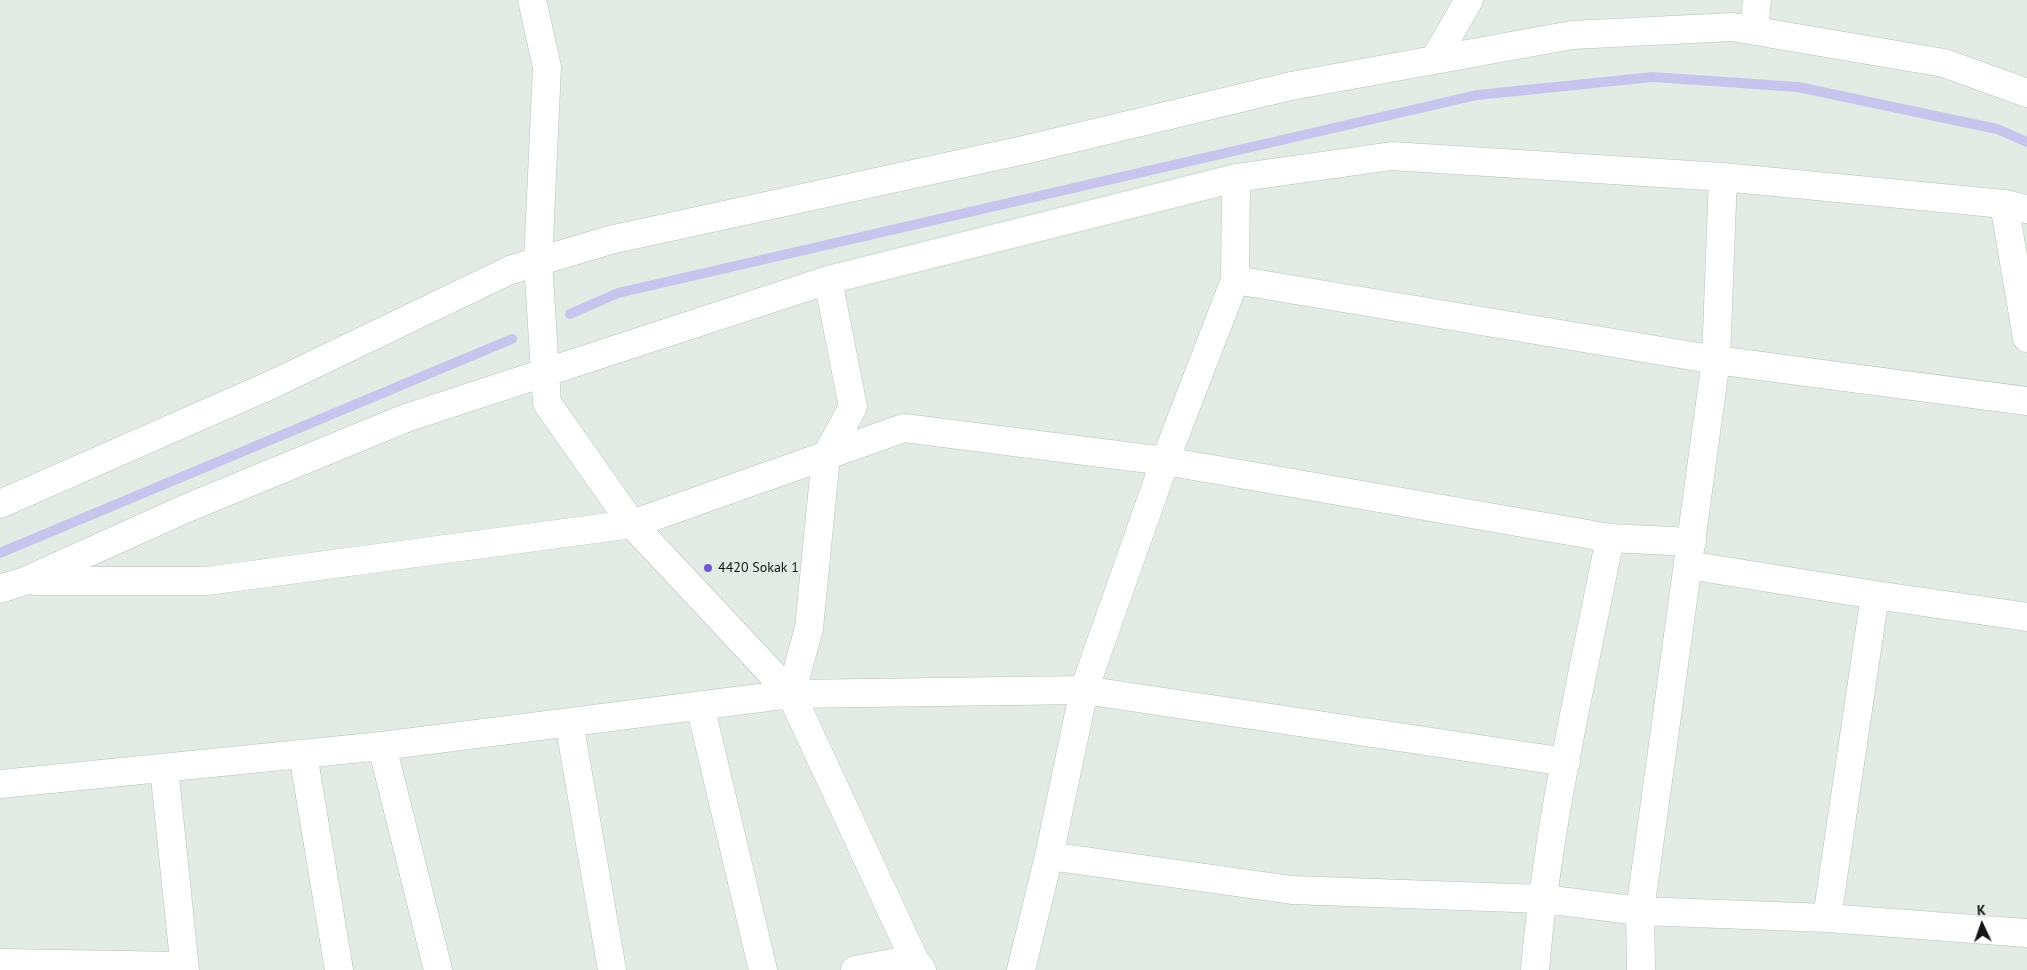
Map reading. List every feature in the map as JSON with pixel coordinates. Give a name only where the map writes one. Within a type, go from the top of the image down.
[{"type":"street","points":[[532,0],[547,67],[538,262],[547,403],[632,524],[791,694],[918,965],[855,970]]},
{"type":"street","points":[[1434,60],[1469,0]]},
{"type":"street","points":[[1754,30],[1757,0]]},
{"type":"street","points":[[0,504],[273,384],[510,270],[610,240],[1024,150],[1291,86],[1572,35],[1732,27],[1944,63],[2027,93]]},
{"type":"street","points":[[13,585],[186,508],[406,418],[828,280],[1236,178],[1392,156],[1723,177],[2016,206],[2027,338]]},
{"type":"street","points":[[1641,970],[1640,911],[1716,360],[1723,177]]},
{"type":"street","points":[[1021,970],[1049,856],[1084,690],[1166,461],[1235,280],[1236,178]]},
{"type":"street","points":[[791,694],[809,628],[826,456],[853,407],[828,280]]},
{"type":"street","points":[[1235,280],[1716,360],[2027,401]]},
{"type":"street","points":[[13,585],[207,581],[632,524],[904,428],[1166,461],[1690,553],[1876,595],[2027,617]]},
{"type":"street","points":[[1535,970],[1543,899],[1566,762],[1610,538]]},
{"type":"street","points":[[1827,918],[1876,595]]},
{"type":"street","points":[[0,784],[382,746],[791,694],[1084,690],[1566,762]]},
{"type":"street","points":[[700,706],[763,970]]},
{"type":"street","points":[[569,722],[612,970]]},
{"type":"street","points":[[382,746],[438,970]]},
{"type":"street","points":[[303,754],[339,970]]},
{"type":"street","points":[[0,963],[63,967],[184,968],[164,768]]},
{"type":"street","points":[[1049,856],[1292,890],[1543,899],[1640,911],[1827,918],[2027,933]]},
{"type":"waterway","points":[[570,314],[618,293],[1477,95],[1653,77],[1798,87],[1997,129],[2027,142]]},
{"type":"waterway","points":[[0,553],[512,339]]},
{"type":"place","name":"4420 Sokak 1","points":[[708,568]]}]
